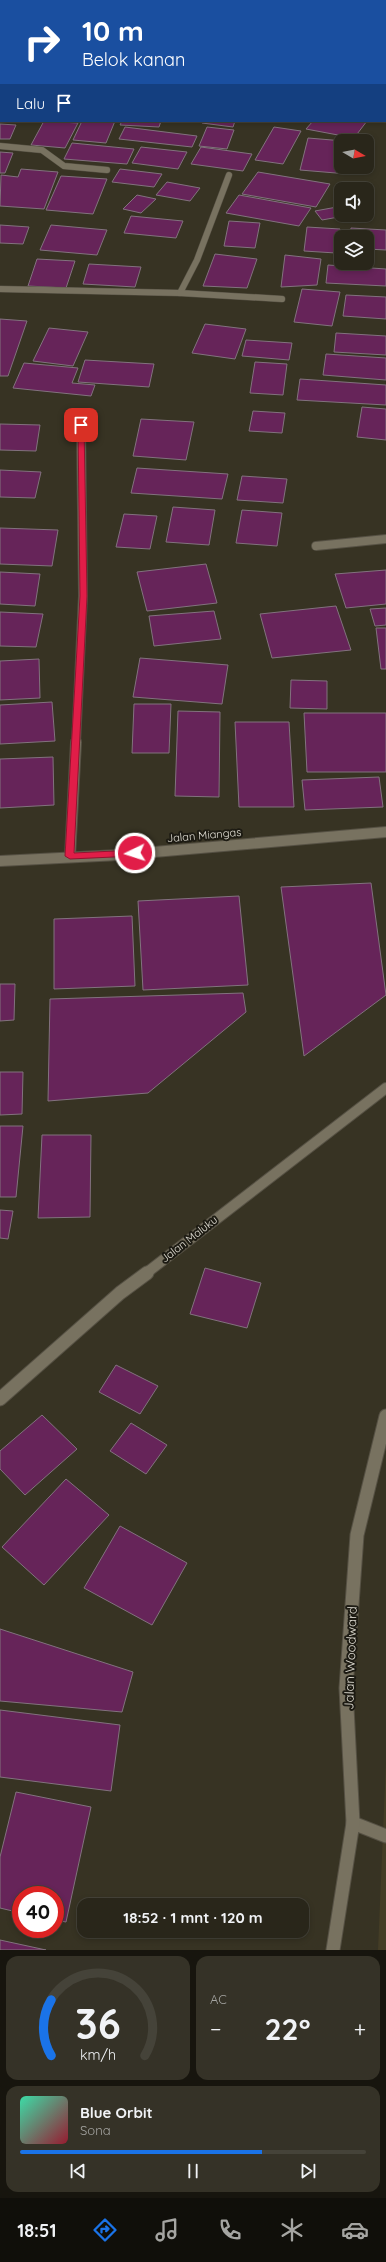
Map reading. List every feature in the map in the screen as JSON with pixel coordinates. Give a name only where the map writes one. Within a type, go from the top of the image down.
[{"type":"street","points":[[0,146],[42,150],[64,166],[107,170]]},
{"type":"street","points":[[180,292],[197,260],[229,175]]},
{"type":"street","points":[[0,289],[180,292],[282,299]]},
{"type":"street","points":[[70,856],[83,596],[81,425]]},
{"type":"street","points":[[316,546],[386,539]]},
{"type":"street","name":"Jalan Miangas","points":[[0,861],[70,856],[119,855],[386,832]]},
{"type":"street","name":"Jalan Maluku","points":[[0,1399],[120,1293],[386,1088]]},
{"type":"street","name":"Jalan Woodward","points":[[333,1950],[353,1822],[346,1688],[357,1535],[386,1416]]},
{"type":"street","points":[[353,1822],[386,1836]]},
{"type":"shaded area","points":[[386,1762],[386,1950],[378,1950]]},
{"type":"building","points":[[43,122],[78,123],[65,148],[31,145]]},
{"type":"building","points":[[82,122],[115,122],[106,143],[73,140]]},
{"type":"building","points":[[122,122],[161,122],[159,127],[120,125]]},
{"type":"building","points":[[202,122],[235,122],[233,127]]},
{"type":"building","points":[[312,122],[366,122],[357,134],[334,134],[306,129]]},
{"type":"building","points":[[0,124],[16,125],[10,139],[0,139]]},
{"type":"building","points":[[125,127],[197,136],[192,147],[119,139]]},
{"type":"building","points":[[207,127],[234,130],[227,149],[199,146]]},
{"type":"building","points":[[274,127],[301,131],[283,164],[255,160]]},
{"type":"building","points":[[308,138],[334,140],[334,173],[300,170]]},
{"type":"building","points":[[72,143],[134,149],[127,164],[64,159]]},
{"type":"building","points":[[141,147],[187,152],[178,169],[132,163]]},
{"type":"building","points":[[201,147],[252,154],[243,171],[191,164]]},
{"type":"building","points":[[0,152],[13,153],[5,173],[0,173]]},
{"type":"building","points":[[21,169],[58,172],[44,209],[0,206],[1,175],[18,177]]},
{"type":"building","points":[[120,169],[162,174],[154,187],[112,182]]},
{"type":"building","points":[[258,172],[330,184],[316,207],[242,194]]},
{"type":"building","points":[[61,176],[107,179],[93,214],[46,210]]},
{"type":"building","points":[[167,182],[200,188],[190,201],[156,195]]},
{"type":"building","points":[[137,195],[156,199],[141,213],[123,209]]},
{"type":"building","points":[[239,195],[311,208],[299,226],[226,213]]},
{"type":"building","points":[[334,208],[334,218],[322,220],[315,211]]},
{"type":"building","points":[[131,216],[183,221],[176,238],[124,233]]},
{"type":"building","points":[[229,221],[260,223],[255,248],[224,246]]},
{"type":"building","points":[[0,225],[29,227],[23,244],[0,243]]},
{"type":"building","points":[[51,225],[107,230],[97,255],[40,250]]},
{"type":"building","points":[[307,227],[340,229],[334,230],[334,253],[304,251]]},
{"type":"building","points":[[351,228],[386,230],[386,250],[374,249],[374,230],[351,230]]},
{"type":"building","points":[[215,254],[257,259],[247,288],[203,286]]},
{"type":"building","points":[[285,255],[321,259],[317,285],[281,287]]},
{"type":"building","points":[[37,259],[75,261],[66,288],[28,286]]},
{"type":"building","points":[[89,264],[141,267],[135,287],[83,284]]},
{"type":"building","points":[[328,265],[334,265],[334,270],[386,269],[386,286],[326,283]]},
{"type":"building","points":[[302,289],[340,292],[332,326],[294,322]]},
{"type":"building","points":[[346,295],[386,297],[386,319],[343,316]]},
{"type":"building","points":[[0,319],[27,321],[8,376],[0,376]]},
{"type":"building","points":[[205,324],[246,329],[235,359],[192,353]]},
{"type":"building","points":[[49,328],[88,332],[73,366],[33,361]]},
{"type":"building","points":[[336,333],[386,336],[386,355],[334,352]]},
{"type":"building","points":[[246,340],[292,343],[289,360],[242,356]]},
{"type":"building","points":[[326,354],[386,358],[386,380],[323,375]]},
{"type":"building","points":[[85,360],[154,364],[149,387],[78,382]]},
{"type":"building","points":[[255,362],[287,364],[283,395],[250,393]]},
{"type":"building","points":[[24,363],[78,368],[72,383],[95,385],[91,396],[13,388]]},
{"type":"building","points":[[300,379],[386,385],[386,405],[297,400]]},
{"type":"building","points":[[362,407],[386,409],[386,440],[357,437]]},
{"type":"building","points":[[253,411],[285,413],[282,433],[249,431]]},
{"type":"building","points":[[141,419],[194,422],[186,460],[133,456]]},
{"type":"building","points":[[0,424],[40,425],[36,451],[0,450]]},
{"type":"building","points":[[137,468],[228,474],[222,499],[131,493]]},
{"type":"building","points":[[0,470],[41,472],[35,498],[0,497]]},
{"type":"building","points":[[242,476],[287,479],[283,503],[237,500]]},
{"type":"building","points":[[173,507],[215,510],[209,545],[166,542]]},
{"type":"building","points":[[242,510],[282,513],[277,546],[236,543]]},
{"type":"building","points":[[124,514],[157,516],[150,549],[116,547]]},
{"type":"building","points":[[0,528],[58,530],[52,566],[0,564]]},
{"type":"building","points":[[206,564],[217,603],[147,611],[137,572]]},
{"type":"building","points":[[386,570],[386,604],[346,608],[335,574]]},
{"type":"building","points":[[0,572],[40,574],[35,606],[0,604]]},
{"type":"building","points":[[336,606],[351,650],[272,658],[260,614]]},
{"type":"building","points":[[386,608],[386,625],[375,626],[370,609]]},
{"type":"building","points":[[214,611],[221,639],[154,646],[149,616]]},
{"type":"building","points":[[0,612],[43,614],[36,647],[0,646]]},
{"type":"building","points":[[376,628],[386,628],[386,669],[381,669]]},
{"type":"building","points":[[140,658],[228,665],[222,704],[133,697]]},
{"type":"building","points":[[39,659],[40,698],[0,700],[0,661]]},
{"type":"building","points":[[291,680],[327,681],[327,709],[290,708]]},
{"type":"building","points":[[52,702],[55,741],[0,744],[0,705]]},
{"type":"building","points":[[134,704],[171,704],[169,753],[132,753]]},
{"type":"building","points":[[178,711],[220,712],[219,797],[175,796]]},
{"type":"building","points":[[304,713],[386,713],[386,772],[307,772]]},
{"type":"building","points":[[235,722],[289,722],[294,807],[239,807]]},
{"type":"building","points":[[53,757],[54,805],[0,808],[0,759]]},
{"type":"building","points":[[379,777],[383,807],[305,810],[302,780]]},
{"type":"building","points":[[371,883],[386,995],[304,1056],[281,887]]},
{"type":"building","points":[[239,896],[248,985],[143,990],[138,901]]},
{"type":"building","points":[[132,916],[135,986],[54,989],[54,919]]},
{"type":"building","points":[[0,984],[15,984],[14,1020],[0,1021]]},
{"type":"building","points":[[243,993],[246,1012],[148,1093],[48,1101],[50,999]]},
{"type":"building","points":[[0,1072],[23,1072],[22,1114],[0,1115]]},
{"type":"building","points":[[0,1126],[23,1126],[16,1197],[0,1197]]},
{"type":"building","points":[[42,1135],[91,1135],[90,1217],[38,1218]]},
{"type":"building","points":[[0,1210],[13,1211],[8,1239],[0,1238]]},
{"type":"building","points":[[205,1268],[261,1283],[247,1328],[190,1314]]},
{"type":"building","points":[[116,1365],[158,1386],[140,1414],[99,1392]]},
{"type":"building","points":[[42,1415],[77,1449],[25,1495],[0,1469],[0,1451]]},
{"type":"building","points":[[131,1423],[167,1445],[146,1474],[110,1451]]},
{"type":"building","points":[[66,1479],[109,1515],[44,1585],[2,1547]]},
{"type":"building","points":[[120,1526],[187,1563],[152,1625],[84,1588]]},
{"type":"building","points":[[0,1629],[133,1672],[122,1712],[0,1701]]},
{"type":"building","points":[[0,1710],[120,1725],[111,1791],[0,1777]]},
{"type":"building","points":[[16,1792],[91,1807],[66,1922],[64,1922],[64,1886],[12,1886],[12,1911],[0,1908],[0,1857]]},
{"type":"building","points":[[0,1940],[46,1950],[0,1950]]},
{"type":"route","points":[[81,425],[83,596],[70,856],[119,855],[135,853]]}]
